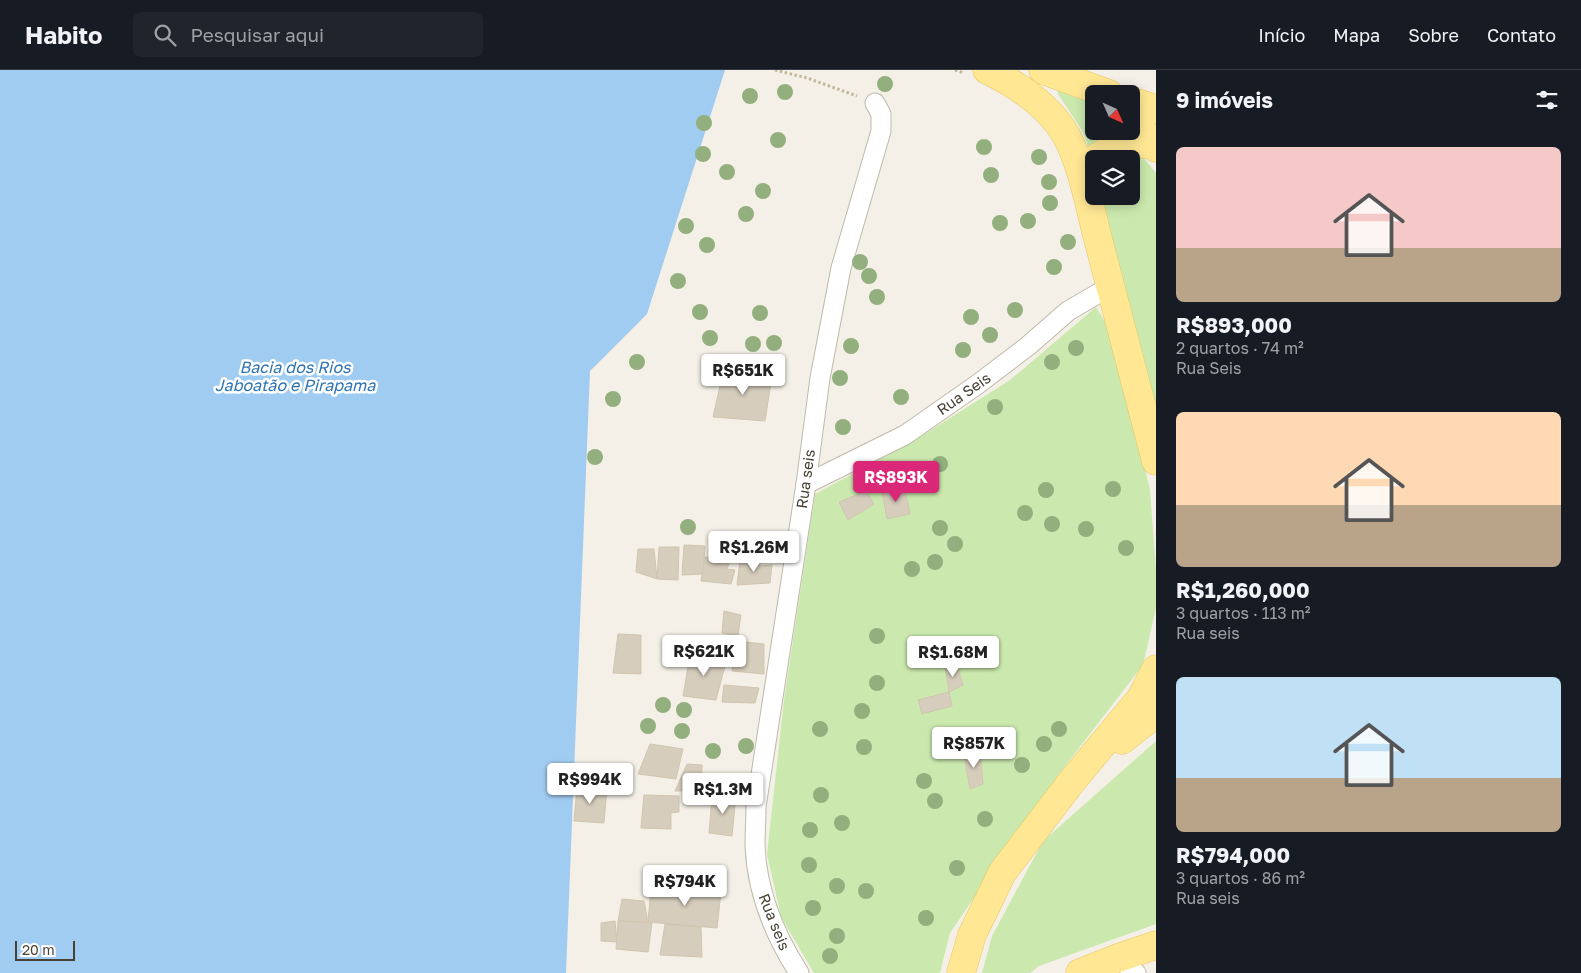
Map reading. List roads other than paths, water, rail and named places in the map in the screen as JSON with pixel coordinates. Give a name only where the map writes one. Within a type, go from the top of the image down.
[{"type":"main road","points":[[987,70],[1025,91],[1044,107],[1085,158]]},
{"type":"main road","points":[[1043,70],[1085,86]]},
{"type":"main road","points":[[1109,150],[1118,144],[1138,142],[1146,122]]},
{"type":"main road","points":[[1097,205],[1111,286],[1156,461]]},
{"type":"main road","points":[[961,973],[972,935],[1002,873],[1072,781],[1141,698],[1156,669]]},
{"type":"main road","points":[[1072,781],[1156,713]]},
{"type":"main road","points":[[1080,973],[1127,965],[1156,945]]},
{"type":"street","name":"Rua seis","points":[[799,973],[786,954],[770,919],[759,883],[755,846],[756,807],[806,484],[820,378],[841,268],[881,131],[881,114],[875,103]]},
{"type":"street","name":"Rua Seis","points":[[806,484],[905,435],[1028,346],[1068,311],[1111,286]]},
{"type":"water","name":"Bacia dos Rios Jaboatão e Pirapama","points":[[0,70],[725,70],[647,314],[590,371],[566,973],[0,973]]}]
